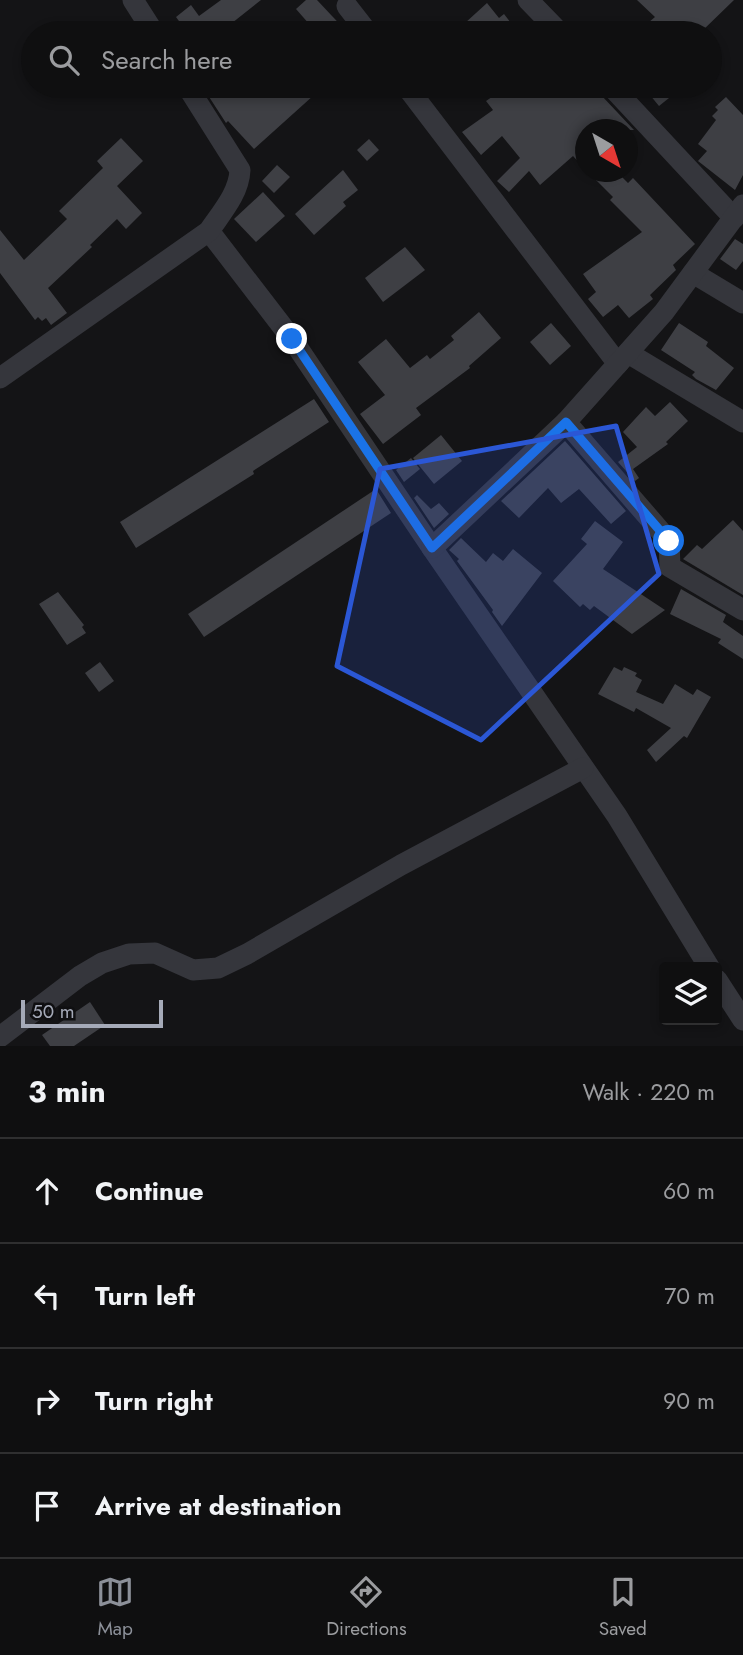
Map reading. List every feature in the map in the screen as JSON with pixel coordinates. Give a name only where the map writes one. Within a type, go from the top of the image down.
[{"type":"street","points":[[133,0],[146,21]]},
{"type":"street","points":[[528,0],[548,21]]},
{"type":"street","points":[[348,6],[359,21]]},
{"type":"street","points":[[0,378],[209,231],[237,188],[240,170],[195,98]]},
{"type":"street","points":[[416,98],[623,358],[743,422]]},
{"type":"street","points":[[432,548],[566,422],[664,312],[738,211],[623,98]]},
{"type":"street","points":[[209,231],[292,339],[617,816],[706,962]]},
{"type":"street","points":[[693,273],[743,303]]},
{"type":"street","points":[[566,422],[669,541],[670,567],[743,610]]},
{"type":"street","points":[[0,1037],[80,976],[102,963],[129,954],[155,953],[194,970],[218,968],[401,865],[583,768]]},
{"type":"street","points":[[722,988],[743,1020]]},
{"type":"highlighted area","points":[[616,426],[659,574],[481,740],[337,666],[380,469]]},
{"type":"building","points":[[221,0],[261,0],[235,21],[179,21],[176,17],[191,5],[199,16]]},
{"type":"building","points":[[306,0],[317,0],[337,21],[306,21],[296,9]]},
{"type":"building","points":[[637,0],[734,0],[712,21],[650,21],[655,17]]},
{"type":"building","points":[[487,3],[499,18],[504,14],[509,21],[467,21]]},
{"type":"building","points":[[726,97],[743,115],[743,175],[735,190],[698,161],[707,151],[698,144],[716,120],[712,116],[718,110],[715,107]]},
{"type":"building","points":[[210,98],[311,98],[254,149],[228,121],[226,123]]},
{"type":"building","points":[[490,98],[604,98],[624,119],[575,119],[575,158],[573,156],[540,185],[529,171],[509,192],[497,181],[520,158],[502,136],[481,155],[462,132],[493,110],[486,101]]},
{"type":"building","points":[[652,98],[669,98],[659,106]]},
{"type":"building","points":[[121,138],[143,161],[117,186],[142,213],[126,229],[117,219],[90,245],[92,247],[48,288],[67,313],[51,325],[46,318],[42,321],[38,317],[35,320],[0,273],[0,230],[24,260],[67,219],[59,211],[103,168],[97,161]]},
{"type":"building","points":[[369,139],[379,150],[367,161],[357,150]]},
{"type":"building","points":[[277,165],[290,177],[274,193],[262,181]]},
{"type":"building","points":[[343,170],[358,190],[343,202],[346,206],[314,235],[295,214]]},
{"type":"building","points":[[598,182],[637,182],[695,244],[673,265],[676,270],[650,295],[653,299],[629,318],[618,305],[603,317],[588,299],[596,292],[583,274],[642,232],[610,200],[613,197]]},
{"type":"building","points":[[263,192],[285,216],[256,242],[234,219]]},
{"type":"building","points":[[735,239],[743,244],[743,261],[736,270],[720,259]]},
{"type":"building","points":[[405,247],[425,270],[383,302],[365,278]]},
{"type":"building","points":[[479,312],[501,338],[469,366],[470,368],[416,408],[421,415],[383,444],[360,414],[385,395],[358,362],[386,339],[410,368],[427,355],[430,359],[454,340],[451,336]]},
{"type":"building","points":[[551,323],[571,346],[550,365],[530,342]]},
{"type":"building","points":[[679,323],[708,342],[706,346],[734,368],[716,390],[696,379],[692,375],[695,372],[661,350]]},
{"type":"building","points":[[314,399],[329,422],[253,471],[254,474],[136,548],[120,522]]},
{"type":"building","points":[[670,402],[688,421],[666,442],[668,444],[633,469],[639,478],[635,481],[618,462],[637,447],[623,432],[646,407],[655,416]]},
{"type":"building","points":[[441,435],[462,461],[434,484],[413,458]]},
{"type":"building","points":[[565,441],[626,511],[611,524],[579,489],[561,503],[548,488],[519,518],[501,501]]},
{"type":"building","points":[[411,458],[420,469],[404,482],[396,470]]},
{"type":"building","points":[[376,489],[391,513],[204,637],[188,614]]},
{"type":"building","points":[[417,495],[431,509],[439,503],[449,514],[434,528],[414,498]]},
{"type":"building","points":[[733,520],[743,531],[743,595],[683,559],[697,545],[702,549]]},
{"type":"building","points":[[595,521],[623,542],[603,569],[665,610],[632,634],[594,606],[590,610],[583,604],[580,607],[553,581],[587,544],[581,539]]},
{"type":"building","points":[[461,538],[486,562],[493,553],[503,561],[513,549],[542,573],[502,626],[457,561],[459,559],[449,550]]},
{"type":"building","points":[[681,589],[726,615],[723,622],[743,636],[743,659],[718,643],[721,639],[670,614]]},
{"type":"building","points":[[58,592],[84,625],[82,627],[86,633],[67,645],[39,604]]},
{"type":"building","points":[[100,662],[114,681],[99,692],[85,673]]},
{"type":"building","points":[[614,667],[622,671],[624,667],[637,673],[635,676],[642,680],[636,692],[663,704],[675,684],[693,695],[697,689],[711,697],[687,738],[684,736],[656,762],[647,750],[671,728],[636,708],[634,712],[598,694]]},
{"type":"building","points":[[90,1002],[105,1025],[74,1046],[50,1046],[42,1035]]},
{"type":"route","points":[[292,339],[432,548],[566,422],[669,541]]}]
